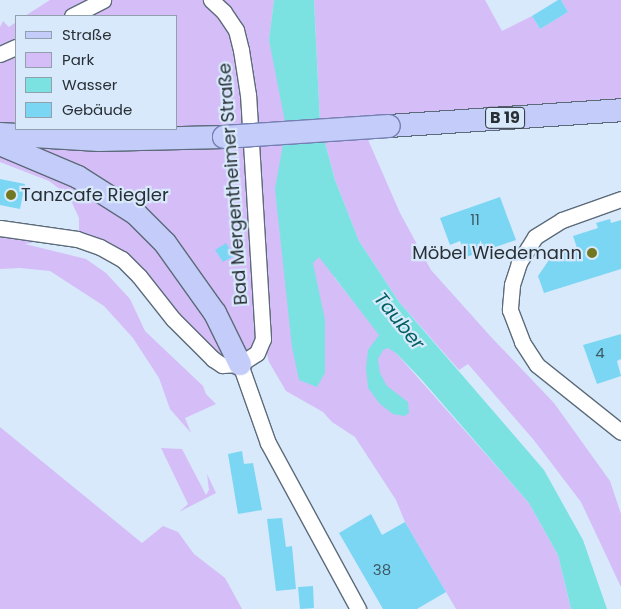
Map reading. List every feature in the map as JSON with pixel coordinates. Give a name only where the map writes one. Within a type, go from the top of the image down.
[{"type":"main road","name":"B 19","points":[[0,134],[99,140],[224,137],[621,110]]},
{"type":"main road","points":[[0,144],[78,177],[136,214],[165,243],[215,314],[240,364]]},
{"type":"street","points":[[74,15],[103,0]]},
{"type":"street","name":"Bad Mergentheimer Straße","points":[[211,0],[224,12],[236,30],[248,95],[262,339],[257,353],[240,364]]},
{"type":"street","points":[[0,54],[15,46]]},
{"type":"street","points":[[621,199],[562,220],[535,237],[519,263],[514,278],[510,310],[522,342],[537,366],[621,432]]},
{"type":"street","points":[[0,228],[77,239],[100,247],[122,259],[139,276],[173,319],[213,360],[222,365],[240,364],[268,443],[358,609]]},
{"type":"green space","points":[[50,0],[274,0],[269,40],[338,268],[334,277],[380,335],[529,503],[558,555],[571,609],[456,609],[405,522],[396,500],[355,437],[332,422],[323,412],[286,391],[269,362],[263,340],[257,353],[222,365],[139,276],[79,234],[79,218],[69,196],[49,181],[0,162],[0,27],[3,21],[9,27],[15,23],[15,130],[178,130],[178,15],[27,15]]},
{"type":"green space","points":[[314,0],[485,0],[502,31],[532,16],[540,29],[568,12],[561,0],[621,0],[621,110],[389,126],[362,114],[369,142],[400,213],[431,270],[554,403],[610,481],[621,514],[621,587],[581,502],[533,439],[468,364],[459,370],[399,302],[359,241],[335,180],[320,124]]},
{"type":"green space","points":[[0,228],[62,237],[25,244],[86,259],[106,273],[130,299],[145,331],[203,386],[206,394],[216,404],[185,418],[191,433],[170,409],[159,378],[133,338],[104,306],[50,271],[20,268],[0,269]]},
{"type":"green space","points":[[0,427],[142,543],[163,526],[178,532],[194,554],[225,578],[242,609],[0,609]]},
{"type":"green space","points":[[161,448],[182,449],[206,495],[209,490],[207,474],[216,493],[179,512],[188,504]]},
{"type":"water","name":"Tauber","points":[[274,0],[314,0],[320,124],[335,180],[359,241],[399,302],[544,470],[583,540],[607,609],[571,609],[558,555],[529,503],[421,379],[397,354],[388,348],[383,350],[378,359],[380,373],[387,386],[408,402],[409,413],[404,416],[393,414],[380,404],[368,388],[366,368],[368,350],[379,335],[319,257],[313,263],[325,320],[325,373],[317,387],[299,380],[292,347],[275,189],[286,127],[269,40]]},
{"type":"building","points":[[561,0],[568,12],[540,29],[532,16]]},
{"type":"building","name":"Tanzcafe Riegler","points":[[0,179],[25,184],[20,209],[0,205]]},
{"type":"building","points":[[500,197],[516,240],[466,257],[460,241],[450,245],[440,218]]},
{"type":"building","name":"Möbel Wiedemann","points":[[610,219],[611,223],[621,220],[621,269],[544,293],[538,276],[551,257],[577,248],[573,236],[598,228],[596,223]]},
{"type":"building","points":[[226,243],[234,256],[223,262],[215,250]]},
{"type":"building","points":[[621,334],[621,359],[617,361],[621,376],[597,384],[583,345]]},
{"type":"building","points":[[242,451],[244,464],[253,463],[262,510],[238,514],[228,454]]},
{"type":"building","points":[[371,514],[382,535],[405,522],[446,592],[417,609],[383,609],[339,533]]},
{"type":"building","points":[[282,518],[286,547],[292,546],[296,589],[276,591],[267,519]]},
{"type":"building","points":[[313,586],[314,608],[300,609],[298,587]]},
{"type":"place","name":"Tanzcafe Riegler","points":[[11,195]]},
{"type":"place","name":"Möbel Wiedemann","points":[[592,253]]}]
